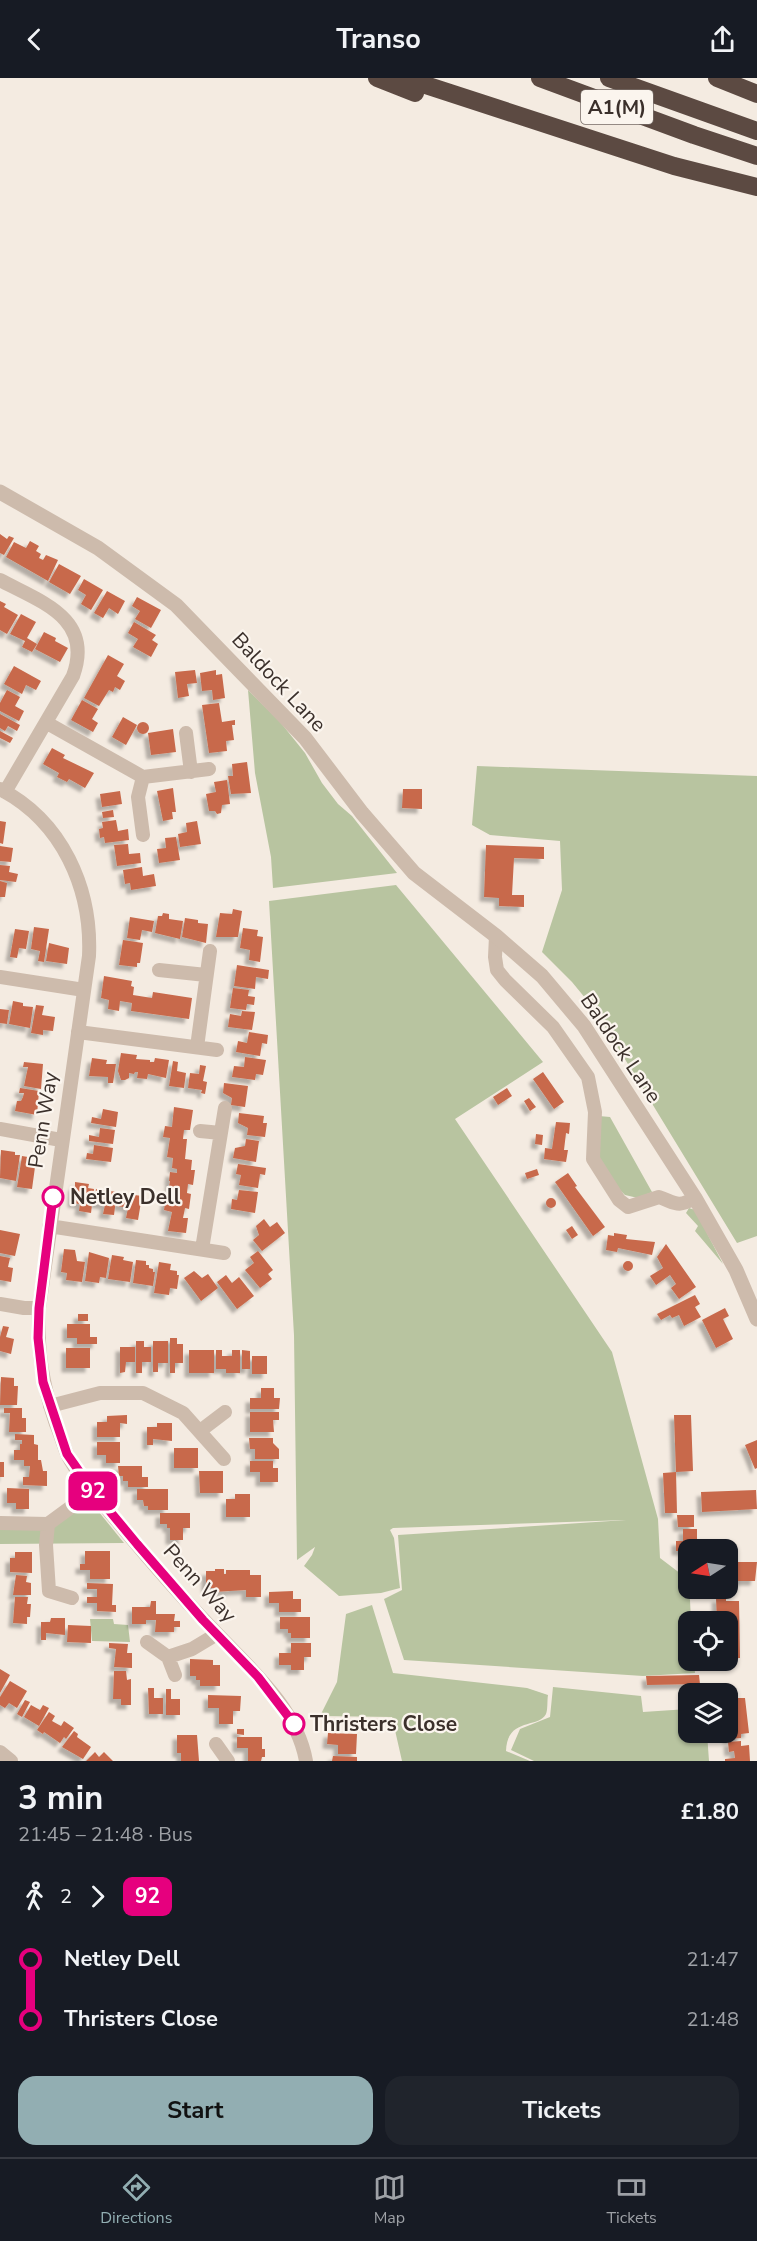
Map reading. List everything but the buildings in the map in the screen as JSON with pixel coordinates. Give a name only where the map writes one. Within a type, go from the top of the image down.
[{"type":"highway","points":[[376,78],[447,104],[493,108]]},
{"type":"highway","points":[[404,78],[674,166],[757,188]]},
{"type":"highway","name":"A1(M)","points":[[540,78],[757,156]]},
{"type":"highway","name":"A1(M)","points":[[609,78],[757,131]]},
{"type":"highway","points":[[717,78],[757,94]]},
{"type":"street","name":"Baldock Lane","points":[[0,492],[98,549],[176,605],[304,738],[414,873],[496,936],[542,976],[584,1026],[695,1198],[736,1270],[757,1319]]},
{"type":"street","points":[[0,580],[65,618],[74,631],[78,646],[76,668],[47,723],[3,791]]},
{"type":"street","points":[[47,723],[143,777],[209,769]]},
{"type":"street","points":[[186,733],[191,772]]},
{"type":"street","points":[[143,777],[138,797],[143,835]]},
{"type":"street","name":"Penn Way","points":[[3,791],[21,802],[45,824],[64,850],[74,868],[85,903],[90,937],[39,1308],[39,1360],[50,1406],[67,1454],[93,1491],[217,1634],[258,1677],[294,1724],[306,1761]]},
{"type":"street","name":"Baldock Lane","points":[[496,936],[497,970],[553,1027],[588,1077],[595,1112],[593,1159],[619,1200],[628,1206],[659,1197],[671,1203],[683,1205],[695,1198]]},
{"type":"street","points":[[197,1047],[210,951]]},
{"type":"street","points":[[159,970],[206,975]]},
{"type":"street","points":[[0,977],[84,990]]},
{"type":"street","points":[[78,1032],[216,1050]]},
{"type":"street","points":[[202,1249],[225,1108]]},
{"type":"street","points":[[0,1129],[61,1140]]},
{"type":"street","points":[[200,1131],[221,1133]]},
{"type":"street","points":[[49,1226],[224,1252]]},
{"type":"street","points":[[0,1304],[39,1308]]},
{"type":"street","points":[[50,1406],[100,1393],[143,1393],[183,1413],[224,1459]]},
{"type":"street","points":[[200,1431],[225,1412]]},
{"type":"street","points":[[0,1523],[48,1524],[93,1491]]},
{"type":"street","points":[[48,1524],[46,1545],[49,1591],[72,1598]]},
{"type":"street","points":[[168,1657],[192,1648],[217,1634]]},
{"type":"street","points":[[147,1642],[168,1657],[175,1675]]},
{"type":"street","points":[[216,1744],[228,1761]]},
{"type":"street","points":[[0,1752],[11,1761]]},
{"type":"green space","points":[[248,690],[281,723],[305,753],[322,783],[338,804],[352,816],[397,873],[273,888],[271,857],[255,773]]},
{"type":"green space","points":[[477,766],[757,776],[757,1236],[737,1243],[595,1010],[572,982],[542,952],[562,890],[560,841],[490,835],[472,825]]},
{"type":"green space","points":[[396,885],[543,1062],[455,1119],[612,1352],[658,1519],[660,1558],[678,1572],[678,1599],[690,1600],[691,1611],[678,1611],[678,1671],[695,1671],[695,1673],[643,1676],[404,1660],[384,1599],[402,1590],[398,1535],[626,1520],[393,1528],[390,1530],[394,1538],[400,1588],[381,1593],[339,1596],[304,1566],[315,1547],[297,1560],[294,1335],[269,901]]},
{"type":"green space","points":[[599,1116],[610,1117],[652,1192],[638,1198],[625,1195],[597,1158]]},
{"type":"green space","points":[[689,1208],[695,1210],[723,1264],[695,1231],[698,1226],[686,1213]]},
{"type":"green space","points":[[90,1501],[124,1543],[0,1544],[0,1526],[55,1526]]},
{"type":"green space","points":[[372,1605],[393,1673],[527,1688],[548,1695],[547,1712],[542,1719],[517,1728],[508,1740],[506,1751],[530,1761],[402,1761],[392,1717],[320,1716],[337,1682],[346,1614]]},
{"type":"green space","points":[[90,1619],[113,1619],[114,1624],[128,1625],[130,1642],[92,1641]]},
{"type":"green space","points":[[553,1687],[641,1696],[643,1712],[678,1710],[678,1743],[708,1743],[709,1761],[534,1761],[511,1750],[520,1729],[550,1717]]},
{"type":"bus line","name":"92","points":[[53,1197],[39,1308],[39,1360],[50,1406],[67,1454],[93,1491],[137,1544],[203,1620],[258,1677],[294,1724]]},
{"type":"place","name":"Netley Dell","points":[[53,1197]]},
{"type":"place","name":"Thristers Close","points":[[294,1724]]}]
